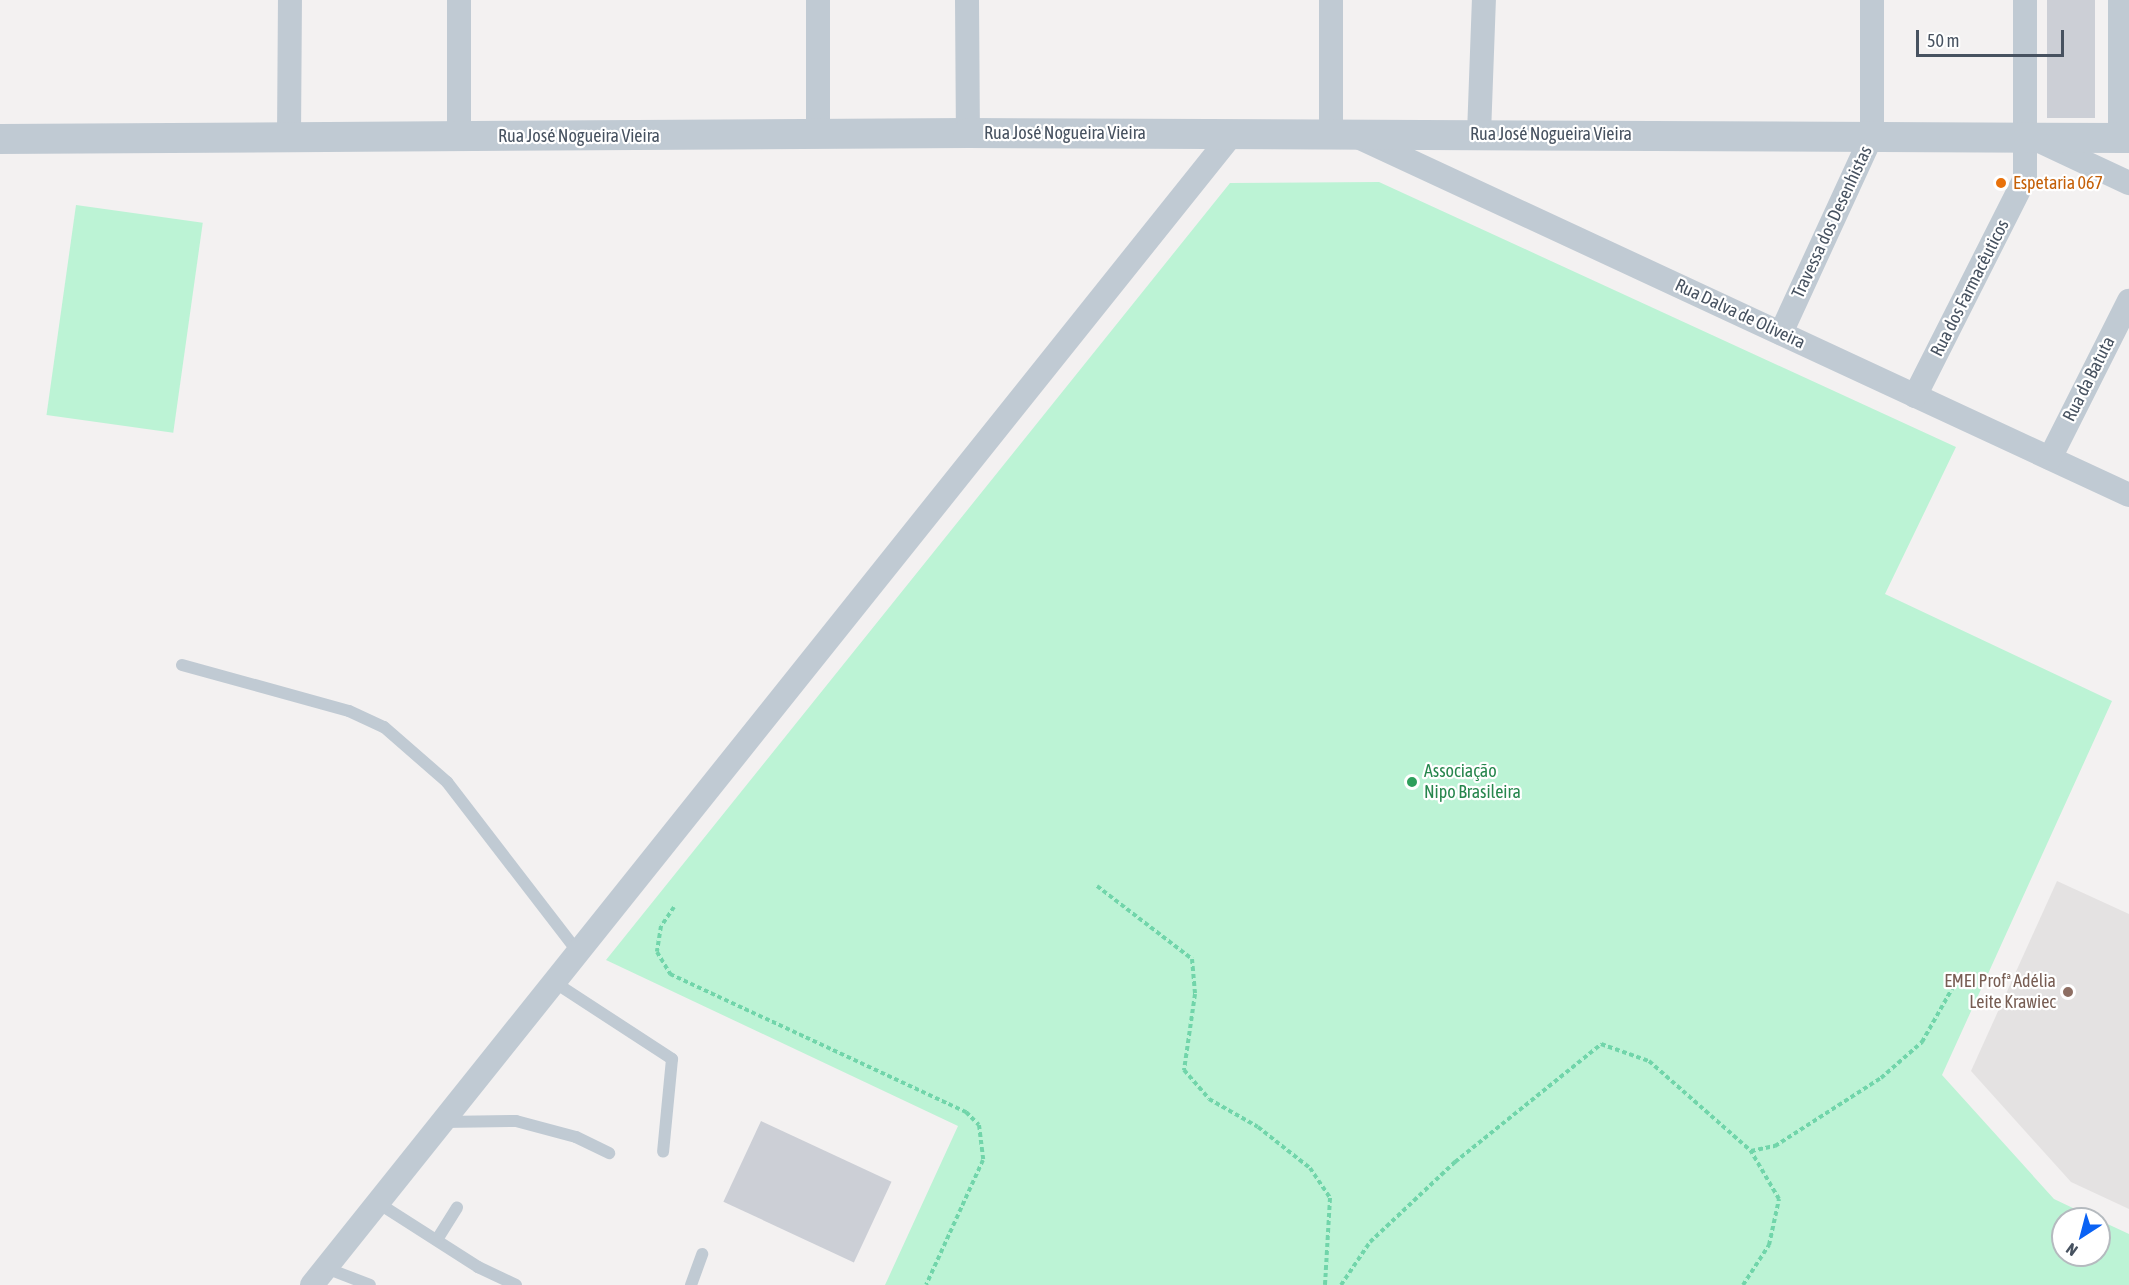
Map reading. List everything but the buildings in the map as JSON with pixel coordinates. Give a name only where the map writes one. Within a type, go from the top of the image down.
[{"type":"street","points":[[289,138],[290,0]]},
{"type":"street","points":[[459,0],[459,137]]},
{"type":"street","points":[[818,0],[818,134]]},
{"type":"street","points":[[967,0],[968,133]]},
{"type":"street","points":[[1331,0],[1341,133]]},
{"type":"street","points":[[1479,134],[1484,0]]},
{"type":"street","name":"Travessa dos Desenhistas","points":[[1781,333],[1872,135],[1872,0]]},
{"type":"street","name":"Rua dos Farmacêuticos","points":[[1915,396],[2025,178],[2027,135],[2025,0]]},
{"type":"street","points":[[2120,0],[2125,138]]},
{"type":"street","name":"Rua José Nogueira Vieira","points":[[0,139],[968,133],[2027,135],[2125,138]]},
{"type":"street","points":[[319,1276],[1233,133]]},
{"type":"street","name":"Rua Dalva de Oliveira","points":[[1341,133],[1781,333],[2129,495]]},
{"type":"street","points":[[2027,135],[2129,183]]},
{"type":"street","name":"Rua da Batuta","points":[[2050,458],[2129,301]]},
{"type":"lane","points":[[182,665],[349,711],[384,727],[447,782],[578,952]]},
{"type":"lane","points":[[554,982],[672,1059],[663,1152]]},
{"type":"lane","points":[[442,1122],[516,1121],[576,1137],[609,1153]]},
{"type":"lane","points":[[378,1203],[438,1238],[478,1267],[516,1285]]},
{"type":"lane","points":[[438,1238],[457,1207]]},
{"type":"lane","points":[[691,1285],[702,1254]]},
{"type":"lane","points":[[319,1276],[370,1285]]},
{"type":"path","points":[[1097,886],[1192,959],[1195,994],[1184,1070],[1209,1099],[1258,1127],[1310,1168],[1329,1198],[1325,1285]]},
{"type":"path","points":[[674,908],[661,926],[657,952],[670,974],[966,1112],[979,1125],[983,1160],[926,1285]]},
{"type":"path","points":[[1751,1151],[1775,1146],[1881,1078],[1922,1041],[1958,978]]},
{"type":"path","points":[[1341,1285],[1370,1242],[1455,1162],[1601,1044],[1649,1061],[1751,1151],[1779,1199],[1769,1245],[1743,1285]]},
{"type":"shaded area","name":"EMEI Profª Adélia Leite Krawiec","points":[[2057,881],[2129,914],[2129,1209],[2071,1182],[1971,1071]]},
{"type":"green space","name":"Associação Nipo Brasileira","points":[[1379,182],[1956,447],[1885,594],[2112,701],[1942,1075],[2054,1199],[2071,1207],[2051,1207],[2051,1267],[2111,1267],[2111,1226],[2129,1234],[2129,1285],[885,1285],[958,1126],[606,960],[1230,183]]},
{"type":"green space","points":[[76,205],[203,223],[173,433],[46,415]]},
{"type":"place","name":"Espetaria 067","points":[[2001,183]]},
{"type":"place","name":"Associação Nipo Brasileira","points":[[1412,782]]},
{"type":"place","name":"EMEI Profª Adélia Leite Krawiec","points":[[2068,992]]}]
